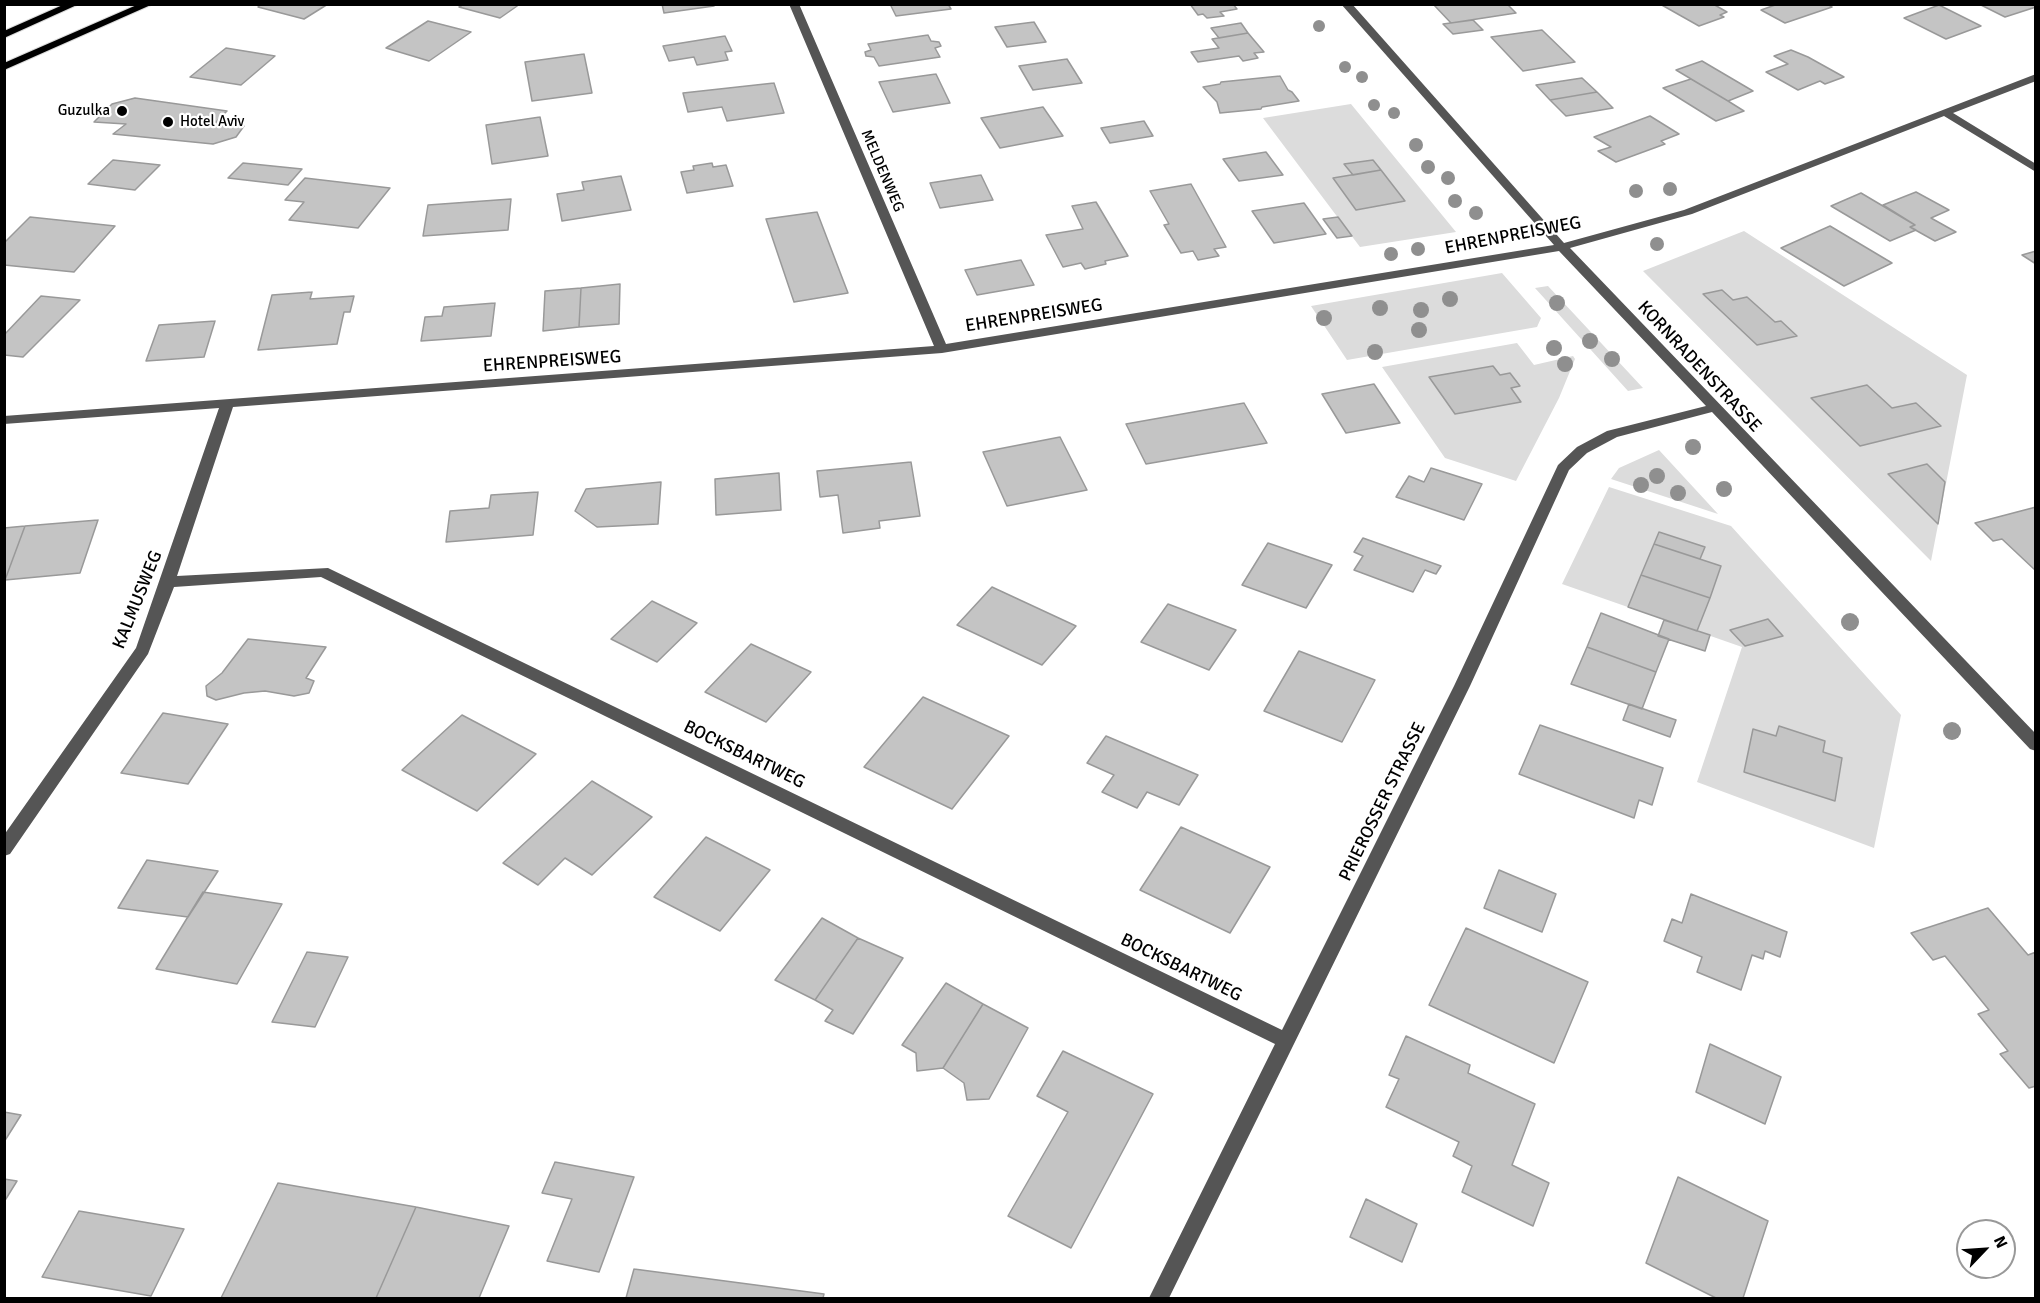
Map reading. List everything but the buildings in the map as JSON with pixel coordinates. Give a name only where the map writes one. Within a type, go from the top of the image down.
[{"type":"main road","points":[[4,35],[74,4]]},
{"type":"main road","points":[[4,67],[142,5]]},
{"type":"street","name":"MELDENWEG","points":[[794,4],[942,349]]},
{"type":"street","name":"KORNRADENSTRASSE","points":[[1346,4],[1562,247],[2036,746]]},
{"type":"street","name":"EHRENPREISWEG","points":[[4,420],[942,349],[1562,247],[1688,212],[2036,77]]},
{"type":"street","points":[[1946,113],[2036,169]]},
{"type":"street","name":"KALMUSWEG","points":[[4,849],[142,650],[168,582],[227,404]]},
{"type":"street","name":"PRIEROSSER STRASSE","points":[[1159,1299],[1462,686],[1563,468],[1582,450],[1612,434],[1713,408]]},
{"type":"street","name":"BOCKSBARTWEG","points":[[168,582],[323,572],[1287,1041]]},
{"type":"shaded area","points":[[1351,104],[1456,232],[1360,247],[1263,118]]},
{"type":"shaded area","points":[[1744,231],[1967,375],[1931,561],[1643,271]]},
{"type":"shaded area","points":[[1502,273],[1541,318],[1537,327],[1347,360],[1311,306]]},
{"type":"shaded area","points":[[1548,286],[1643,388],[1628,391],[1535,288]]},
{"type":"shaded area","points":[[1517,343],[1534,365],[1573,356],[1575,359],[1559,398],[1516,481],[1445,458],[1382,367]]},
{"type":"shaded area","points":[[1659,450],[1718,514],[1611,479],[1619,468]]},
{"type":"shaded area","points":[[1609,487],[1731,526],[1901,715],[1874,848],[1697,782],[1742,647],[1562,584]]},
{"type":"place","name":"Guzulka","points":[[122,111]]},
{"type":"place","name":"Hotel Aviv","points":[[168,122]]}]
